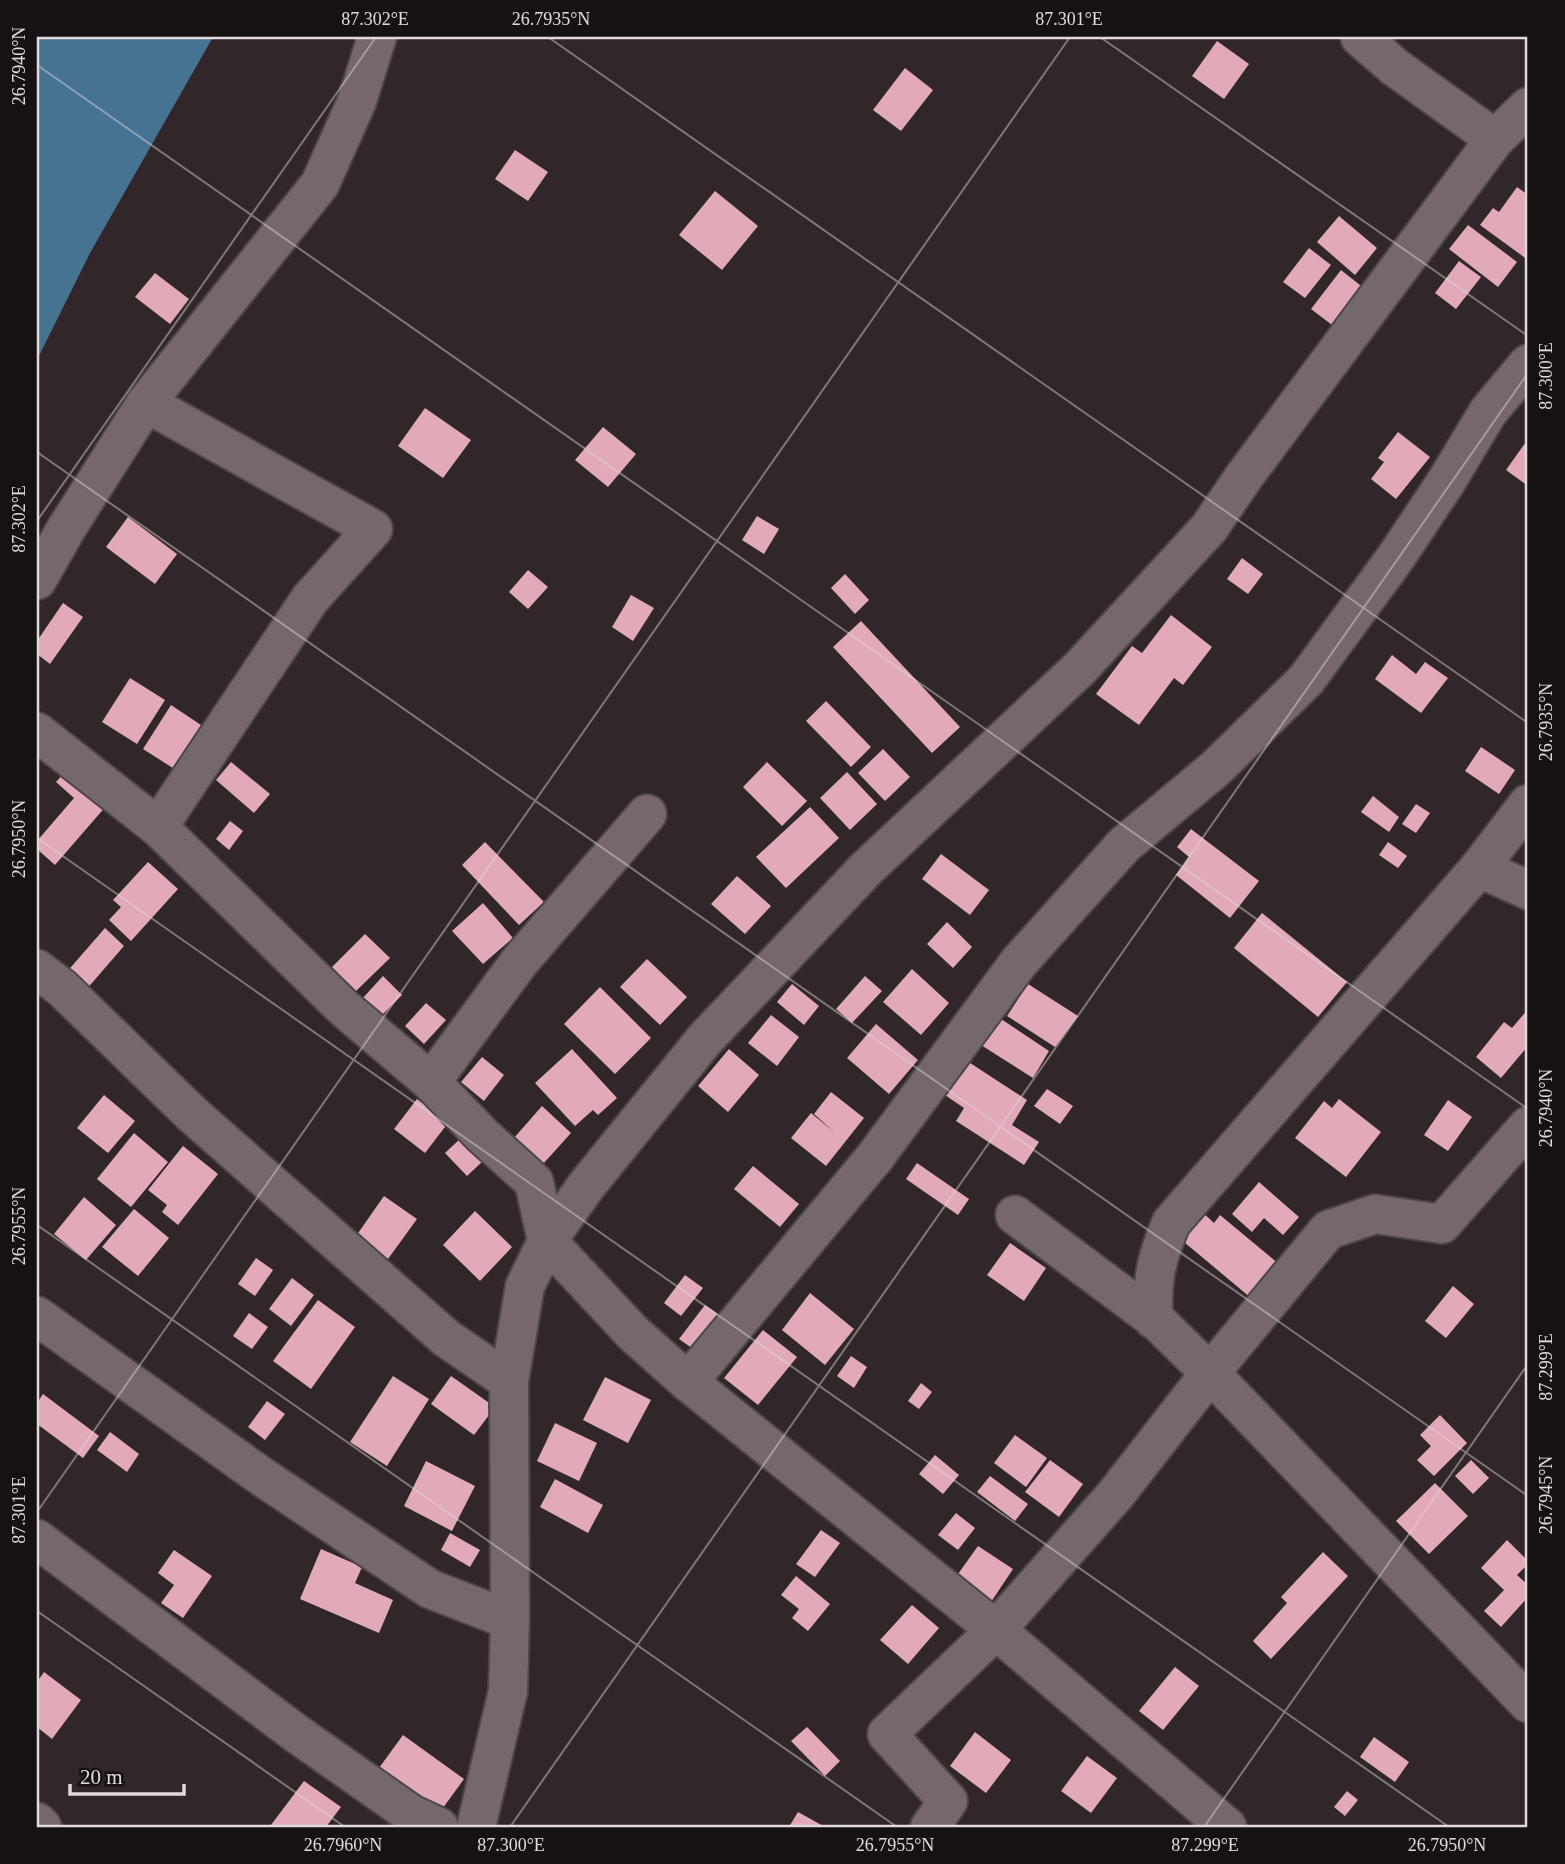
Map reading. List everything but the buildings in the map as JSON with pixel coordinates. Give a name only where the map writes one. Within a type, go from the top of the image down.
[{"type":"street","points":[[37,580],[146,403],[320,184],[357,101],[377,37]]},
{"type":"street","points":[[1360,37],[1396,68],[1495,139]]},
{"type":"street","points":[[476,1827],[508,1691],[509,1381],[525,1286],[547,1241],[586,1186],[705,1039],[866,869],[1080,668],[1209,528],[1251,467],[1495,139],[1528,107]]},
{"type":"street","points":[[688,1382],[875,1157],[1028,953],[1124,845],[1216,768],[1306,680],[1396,557],[1488,412],[1528,364]]},
{"type":"street","points":[[146,403],[373,529],[310,599],[158,827]]},
{"type":"street","points":[[37,732],[158,827],[345,1009],[431,1082],[482,1135],[534,1182],[547,1241],[633,1333],[688,1382],[996,1630],[1227,1827]]},
{"type":"street","points":[[1153,1319],[1153,1286],[1158,1255],[1171,1223],[1479,868],[1528,804]]},
{"type":"street","points":[[431,1082],[520,961],[647,814]]},
{"type":"street","points":[[1479,868],[1528,890]]},
{"type":"street","points":[[37,969],[62,988],[192,1114],[446,1338],[509,1381]]},
{"type":"street","points":[[930,1827],[948,1801],[887,1734],[996,1630],[1116,1494],[1210,1373],[1328,1230],[1375,1214],[1442,1224],[1528,1126]]},
{"type":"street","points":[[1015,1214],[1153,1319],[1210,1373],[1528,1703]]},
{"type":"street","points":[[37,1316],[261,1476],[430,1589],[510,1620]]},
{"type":"street","points":[[37,1539],[297,1734],[411,1814],[439,1827]]},
{"type":"street","points":[[37,1822],[43,1827]]},
{"type":"water","points":[[37,37],[213,37],[90,253],[37,360]]}]
